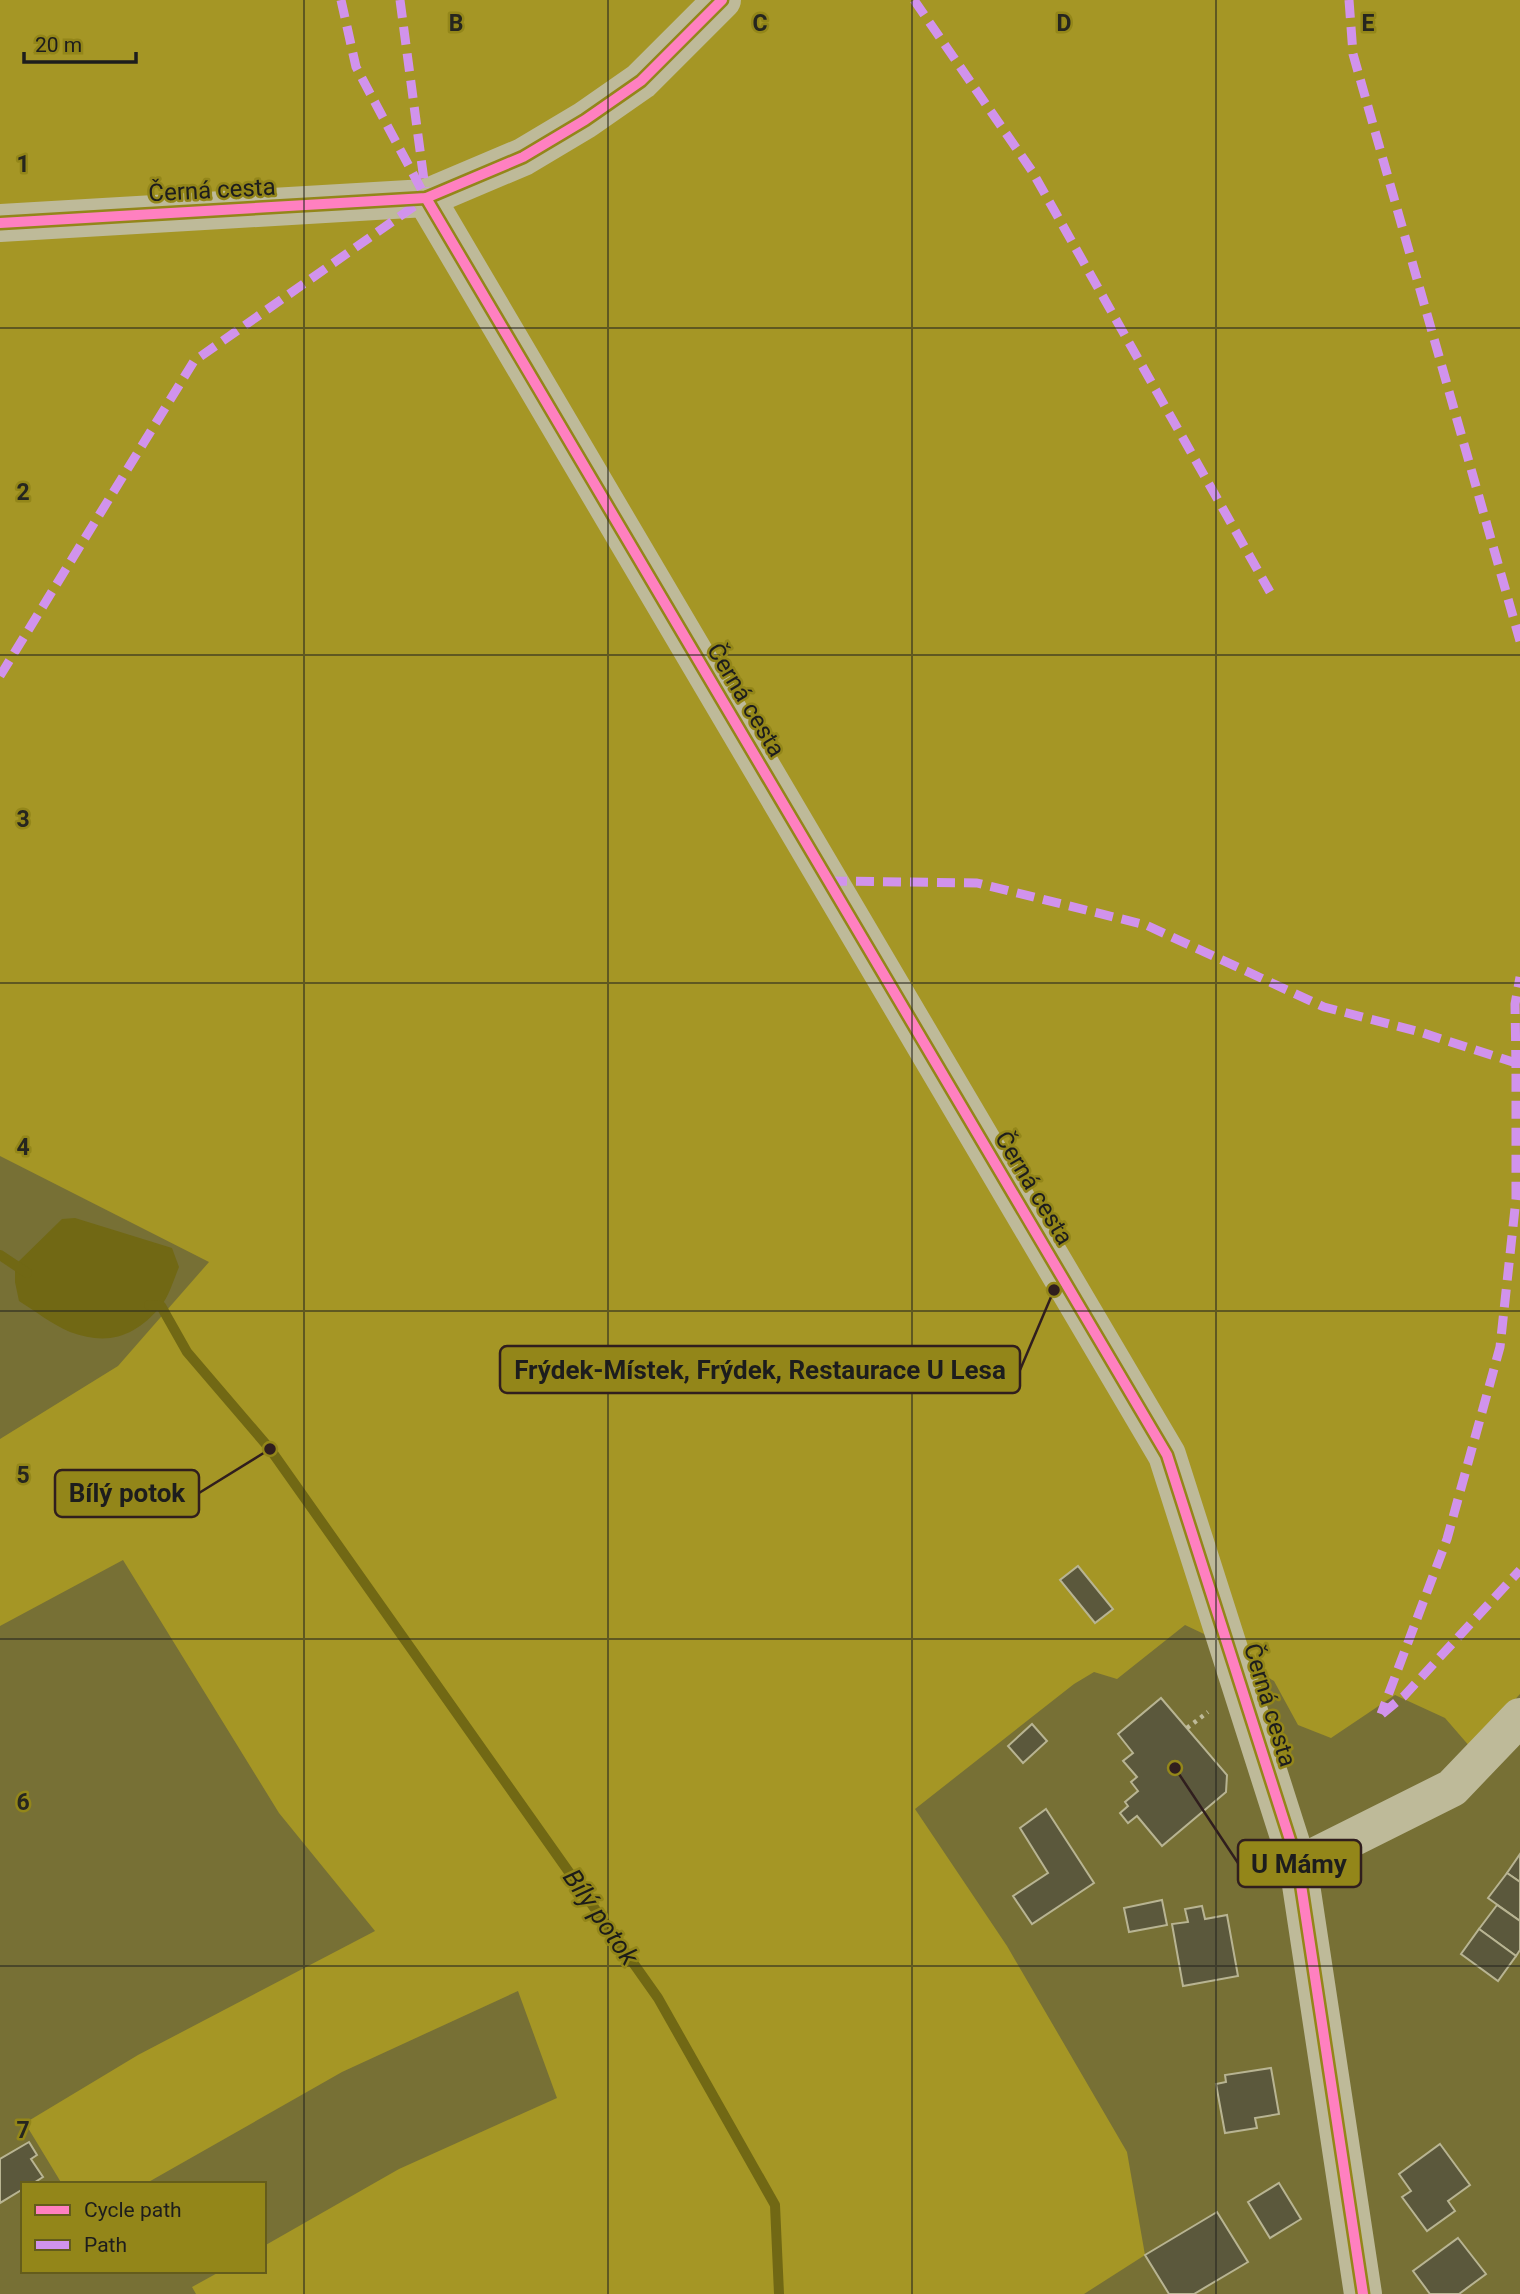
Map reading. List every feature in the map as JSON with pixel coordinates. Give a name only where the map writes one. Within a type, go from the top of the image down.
[{"type":"street","name":"Černá cesta","points":[[0,223],[426,198],[523,157],[585,120],[641,81],[722,0]]},
{"type":"street","name":"Černá cesta","points":[[426,198],[1167,1455],[1298,1865],[1363,2294]]},
{"type":"street","points":[[1298,1865],[1452,1788],[1520,1717]]},
{"type":"path","points":[[1186,1728],[1215,1707]]},
{"type":"shaded area","points":[[0,0],[1520,0],[1520,1694],[1471,1748],[1445,1718],[1395,1695],[1331,1738],[1298,1725],[1274,1681],[1218,1648],[1204,1634],[1185,1625],[1117,1679],[1094,1672],[1074,1684],[915,1809],[1007,1946],[1127,2152],[1145,2255],[1084,2294],[196,2294],[192,2287],[217,2273],[266,2273],[266,2245],[399,2169],[557,2098],[518,1991],[342,2072],[149,2182],[61,2182],[25,2123],[138,2055],[375,1931],[279,1813],[123,1560],[0,1626],[0,1439],[118,1366],[209,1262],[0,1156]]},
{"type":"shaded area","points":[[75,1218],[172,1248],[179,1267],[166,1297],[151,1317],[131,1332],[109,1338],[84,1336],[57,1326],[19,1301],[15,1265],[62,1219]]},
{"type":"building","points":[[1078,1566],[1113,1609],[1095,1623],[1060,1580]]},
{"type":"building","points":[[1161,1698],[1227,1775],[1226,1792],[1162,1846],[1137,1816],[1128,1823],[1120,1813],[1128,1806],[1125,1802],[1138,1791],[1131,1782],[1137,1777],[1123,1761],[1133,1753],[1118,1734]]},
{"type":"building","points":[[1032,1724],[1047,1741],[1023,1763],[1008,1746]]},
{"type":"building","points":[[1046,1809],[1094,1883],[1032,1924],[1013,1896],[1048,1873],[1020,1828]]},
{"type":"building","points":[[1520,1854],[1520,1882],[1507,1873]]},
{"type":"building","points":[[1507,1873],[1520,1882],[1520,1921],[1488,1898]]},
{"type":"building","points":[[1162,1900],[1167,1925],[1129,1932],[1124,1908]]},
{"type":"building","points":[[1497,1905],[1520,1921],[1520,1950],[1516,1956],[1479,1929]]},
{"type":"building","points":[[1202,1906],[1205,1919],[1227,1915],[1238,1976],[1183,1986],[1172,1924],[1188,1922],[1185,1909]]},
{"type":"building","points":[[1479,1929],[1516,1956],[1498,1981],[1461,1954]]},
{"type":"building","points":[[1271,2068],[1279,2114],[1255,2118],[1257,2128],[1225,2133],[1216,2084],[1226,2082],[1225,2075]]},
{"type":"building","points":[[29,2142],[37,2155],[31,2159],[43,2177],[35,2182],[21,2182],[21,2190],[0,2203],[0,2159]]},
{"type":"building","points":[[1440,2144],[1470,2185],[1448,2201],[1455,2211],[1427,2231],[1402,2197],[1411,2191],[1399,2174]]},
{"type":"building","points":[[1279,2183],[1301,2219],[1270,2238],[1248,2202]]},
{"type":"building","points":[[1217,2212],[1248,2262],[1194,2294],[1169,2294],[1145,2255]]},
{"type":"building","points":[[1458,2238],[1486,2274],[1459,2294],[1430,2294],[1413,2271]]},
{"type":"waterway","name":"Bílý potok","points":[[0,1255],[27,1273]]},
{"type":"waterway","name":"Bílý potok","points":[[149,1305],[161,1306],[187,1352],[270,1449],[658,1998],[775,2205],[779,2294]]},
{"type":"marked path","points":[[341,0],[356,67],[426,198]]},
{"type":"marked path","points":[[400,0],[425,188]]},
{"type":"marked path","points":[[914,0],[1032,171],[1270,592]]},
{"type":"marked path","points":[[1349,0],[1353,54],[1520,641]]},
{"type":"marked path","points":[[0,676],[194,361],[423,200]]},
{"type":"marked path","points":[[829,881],[977,883],[1146,925],[1324,1007],[1420,1032],[1516,1063],[1516,1199],[1500,1347],[1447,1539],[1381,1714]]},
{"type":"marked path","points":[[1516,1068],[1515,1004],[1520,977]]},
{"type":"marked path","points":[[1382,1714],[1404,1696],[1520,1570]]},
{"type":"cycle path","points":[[0,223],[426,198],[523,157],[585,120],[641,81],[722,0]]},
{"type":"cycle path","points":[[426,198],[1167,1455],[1298,1865],[1363,2294]]},
{"type":"place","name":"Frýdek-Místek, Frýdek, Restaurace U Lesa","points":[[1054,1290]]},
{"type":"place","name":"Bílý potok","points":[[270,1449]]},
{"type":"place","name":"U Mámy","points":[[1175,1768]]}]
